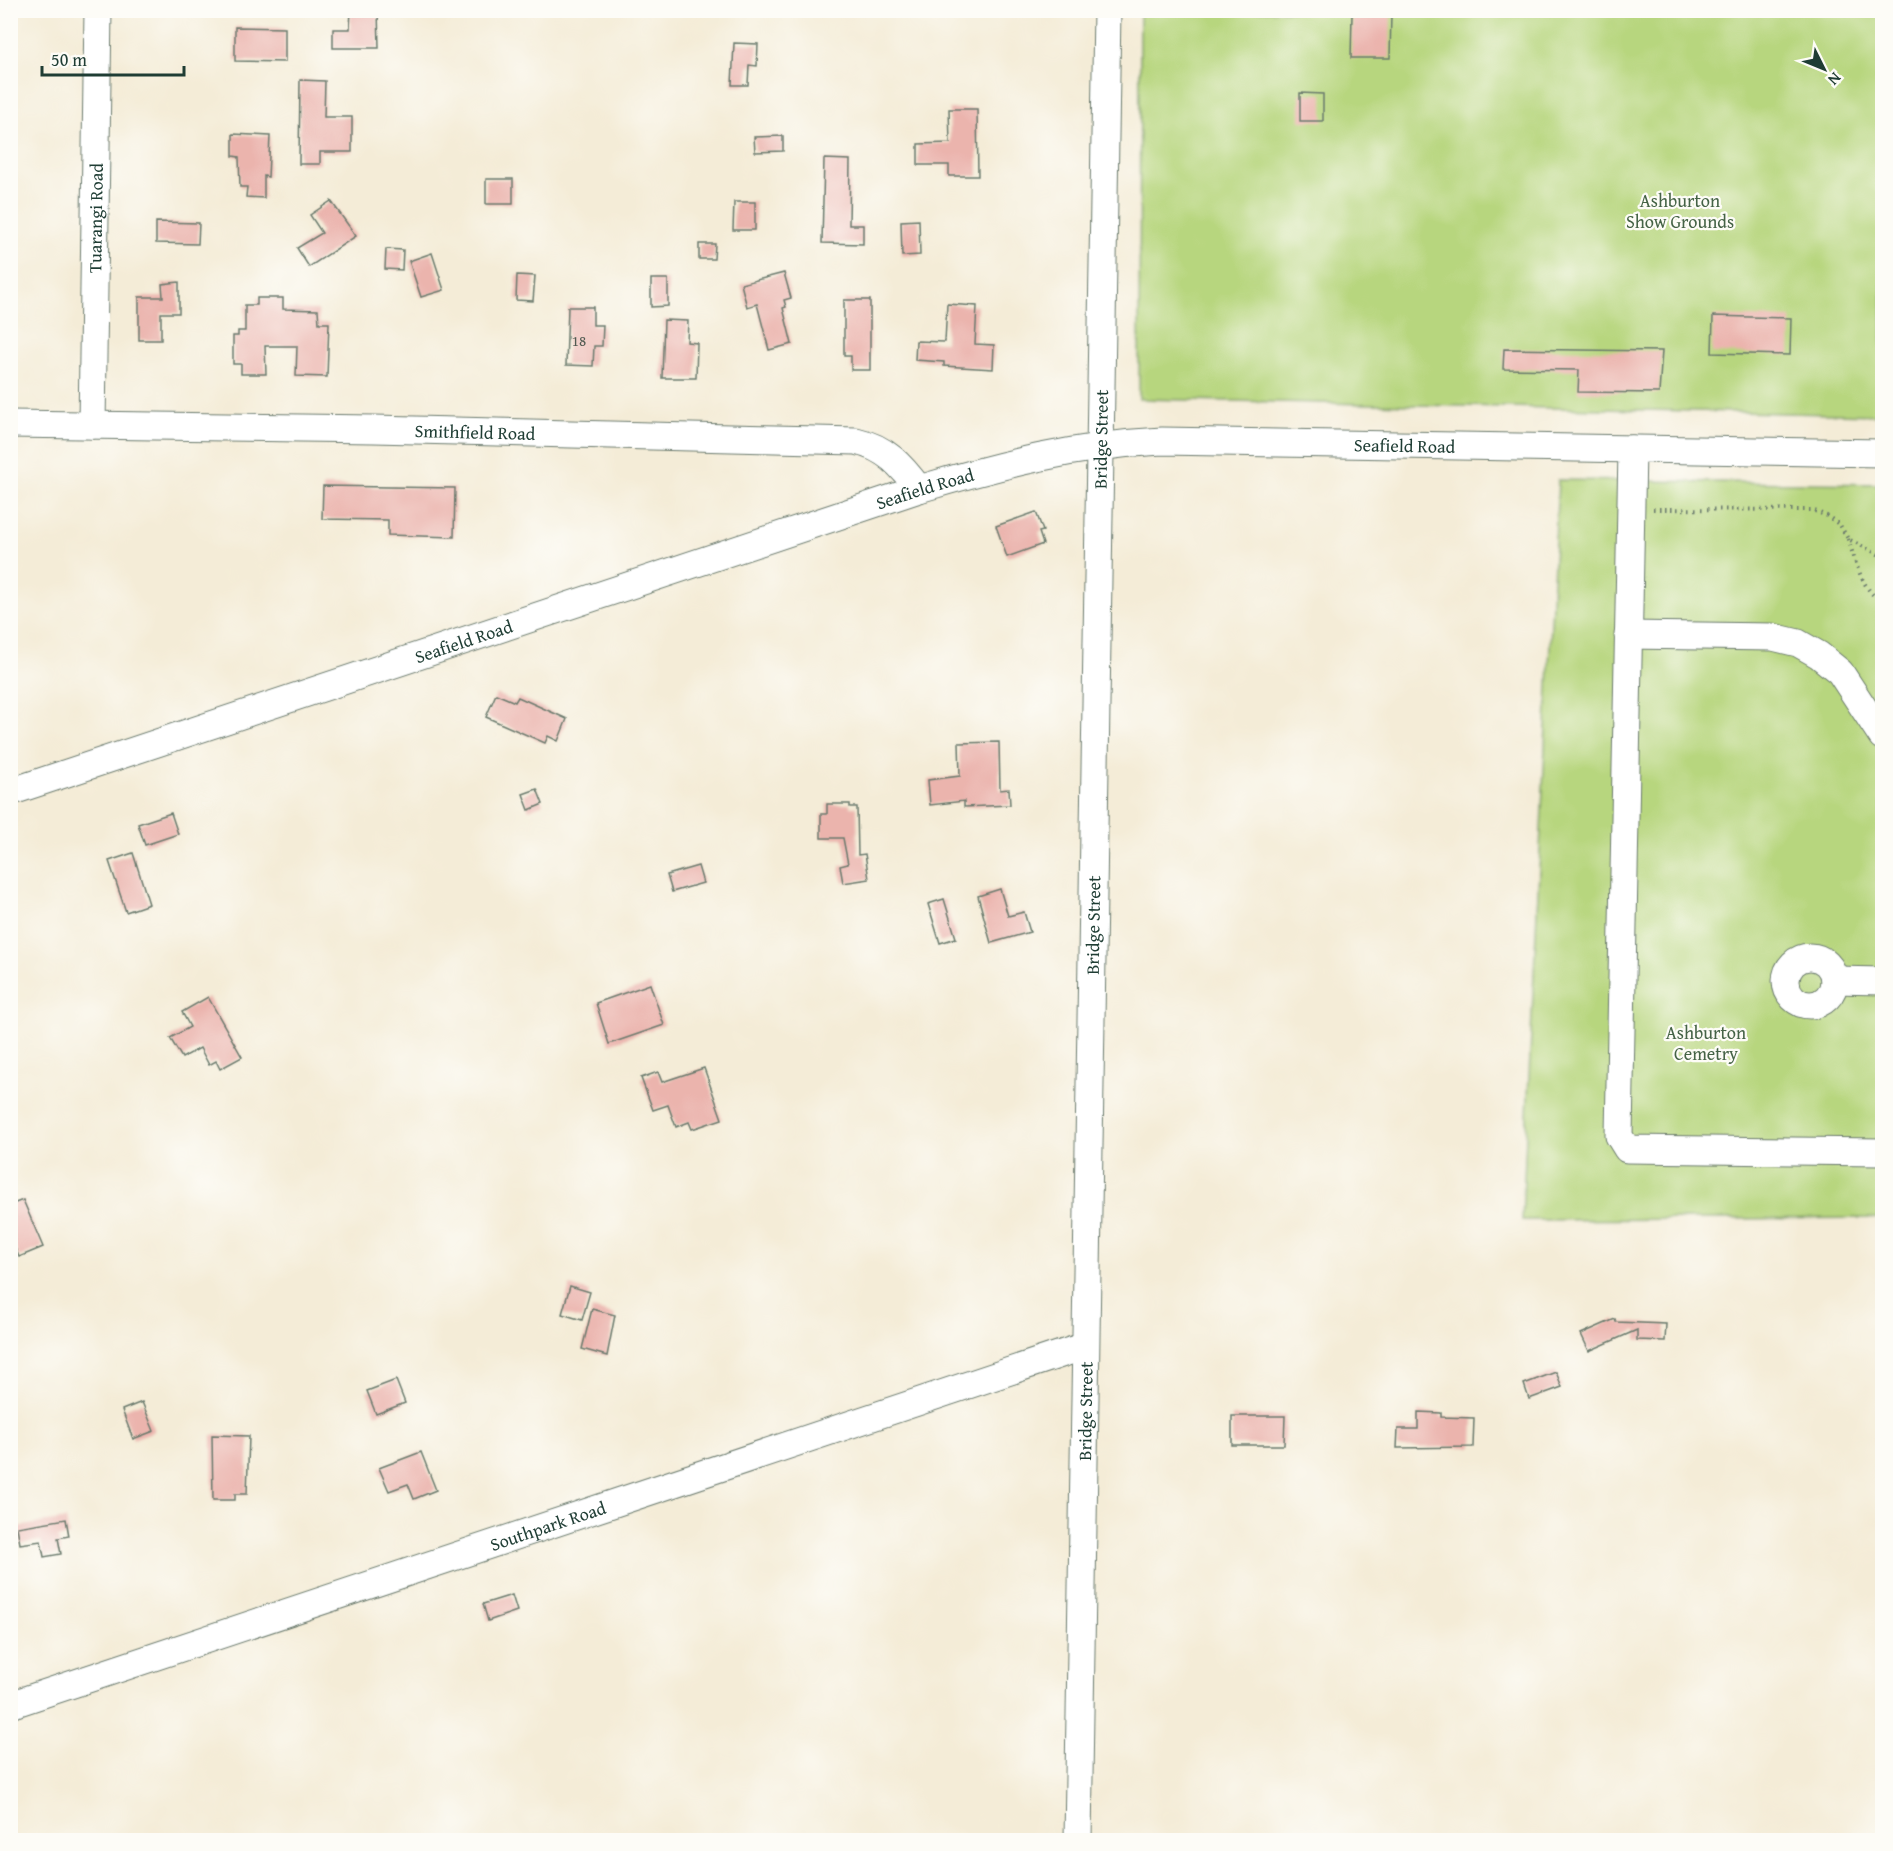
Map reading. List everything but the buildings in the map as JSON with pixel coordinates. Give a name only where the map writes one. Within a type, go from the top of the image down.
[{"type":"street","name":"Tuarangi Road","points":[[92,425],[98,10]]},
{"type":"street","name":"Bridge Street","points":[[1078,1840],[1107,10]]},
{"type":"street","name":"Smithfield Road","points":[[10,424],[374,429],[856,441],[873,445],[897,461],[918,489]]},
{"type":"street","name":"Seafield Road","points":[[10,792],[918,489],[1012,462],[1101,446],[1162,441],[1882,453]]},
{"type":"street","points":[[1632,449],[1619,1136],[1627,1149],[1882,1152]]},
{"type":"street","points":[[1628,634],[1773,637],[1798,643],[1819,655],[1840,672],[1882,736]]},
{"type":"street","points":[[1834,980],[1882,981]]},
{"type":"street","name":"Southpark Road","points":[[10,1705],[1085,1346]]},
{"type":"path","points":[[1653,521],[1653,509],[1812,510],[1827,516],[1839,525],[1848,539],[1864,584],[1874,597],[1882,602]]},
{"type":"path","points":[[1848,539],[1882,556]]},
{"type":"green space","name":"Ashburton Show Grounds","points":[[1140,11],[1882,11],[1882,415],[1139,399]]},
{"type":"green space","name":"Ashburton Cemetry","points":[[1558,480],[1882,484],[1882,1218],[1522,1220]]}]
